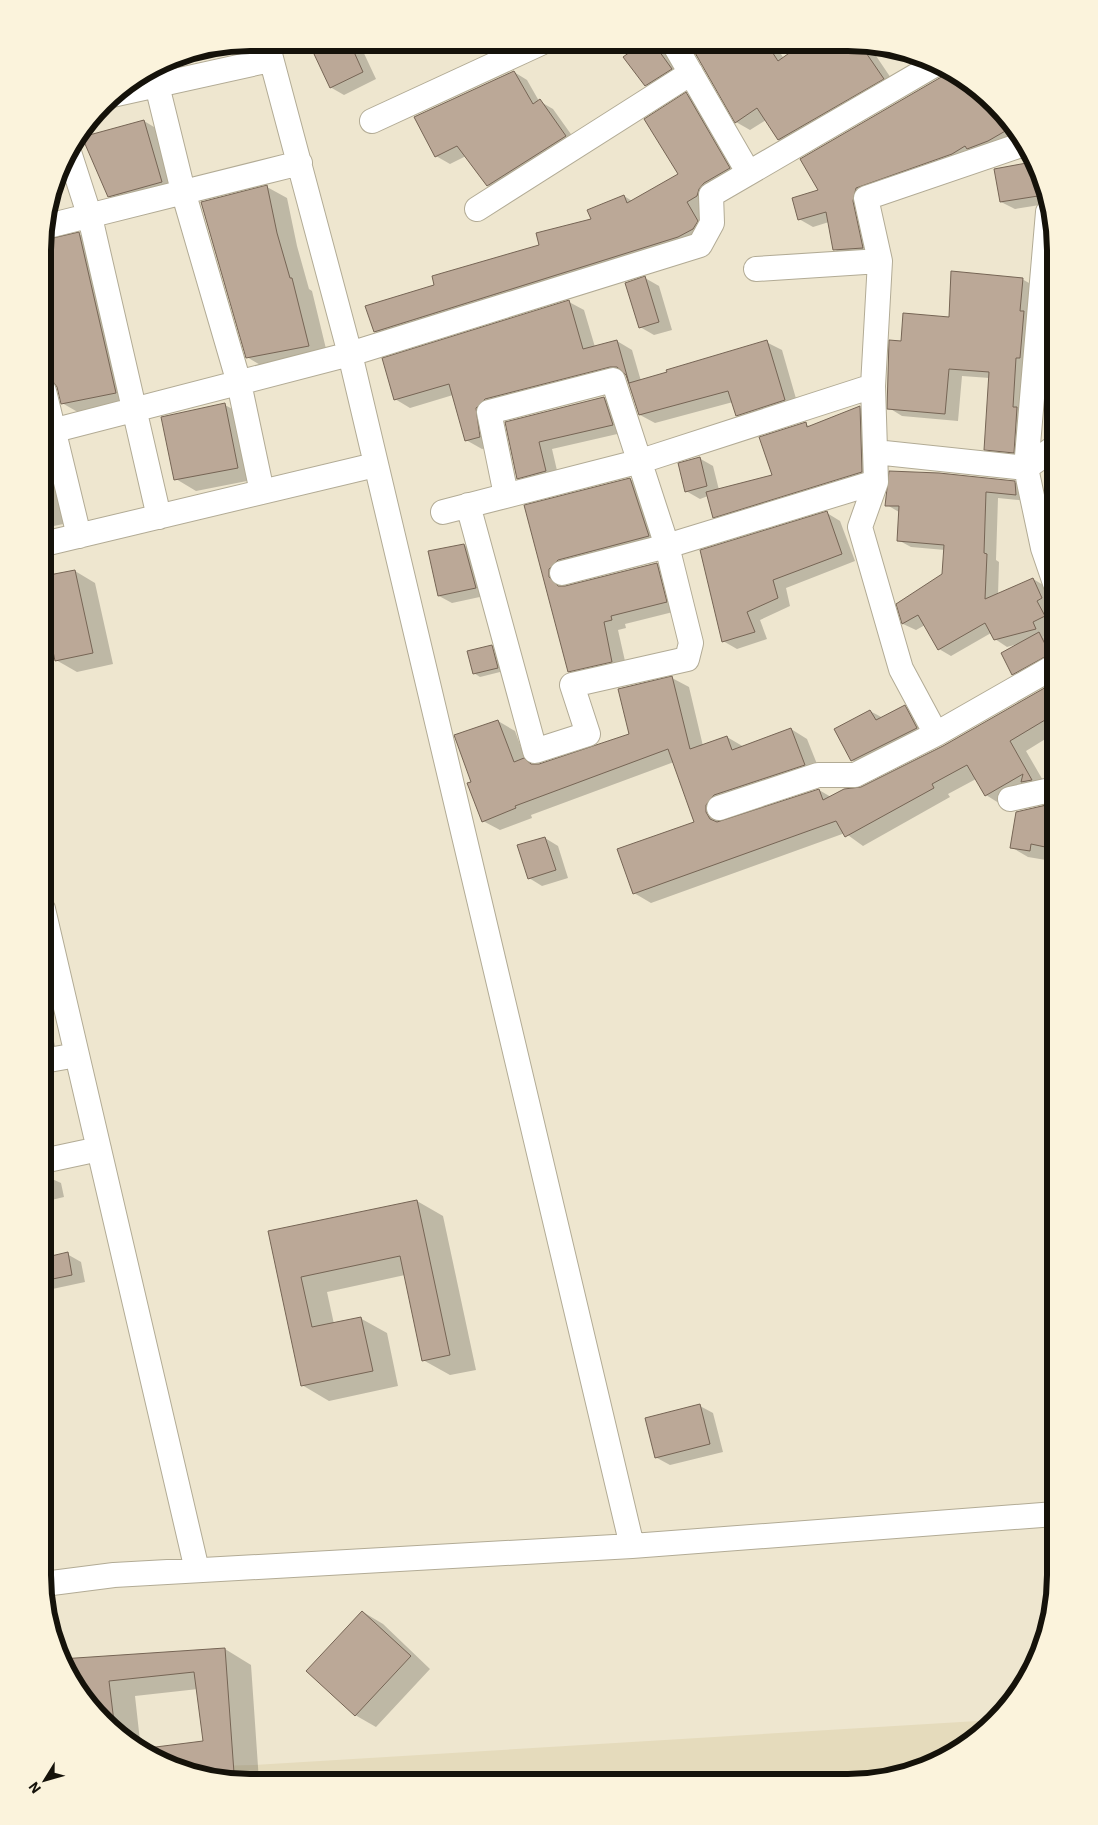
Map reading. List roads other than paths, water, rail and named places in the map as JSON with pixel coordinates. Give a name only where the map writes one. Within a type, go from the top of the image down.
[{"type":"street","points":[[262,492],[239,383],[183,191],[155,77],[269,51],[350,354],[632,1546]]},
{"type":"street","points":[[372,121],[524,51]]},
{"type":"street","points":[[678,51],[748,172]]},
{"type":"street","points":[[51,432],[350,354],[700,245],[712,223],[711,195],[929,68]]},
{"type":"street","points":[[477,209],[691,73]]},
{"type":"street","points":[[936,734],[901,669],[860,527],[876,482],[873,386],[880,261],[866,198],[1017,146]]},
{"type":"street","points":[[72,162],[90,217],[159,517]]},
{"type":"street","points":[[53,225],[300,162]]},
{"type":"street","points":[[1046,236],[1026,468],[1043,548],[1047,558]]},
{"type":"street","points":[[756,269],[880,261]]},
{"type":"street","points":[[468,505],[535,751],[588,734],[572,685],[687,659],[691,644],[668,546],[616,383],[610,380],[488,412],[506,495]]},
{"type":"street","points":[[443,512],[641,461],[873,386]]},
{"type":"street","points":[[51,435],[80,536]]},
{"type":"street","points":[[875,452],[1026,468],[1047,453]]},
{"type":"street","points":[[51,542],[375,465]]},
{"type":"street","points":[[562,573],[668,546],[876,482]]},
{"type":"street","points":[[719,808],[818,775],[855,775],[936,734],[1047,671]]},
{"type":"street","points":[[1010,799],[1047,791]]},
{"type":"street","points":[[51,943],[197,1570]]},
{"type":"street","points":[[51,1060],[77,1055]]},
{"type":"street","points":[[51,1159],[99,1149]]},
{"type":"street","points":[[52,1583],[114,1575],[632,1546],[1047,1515]]}]
